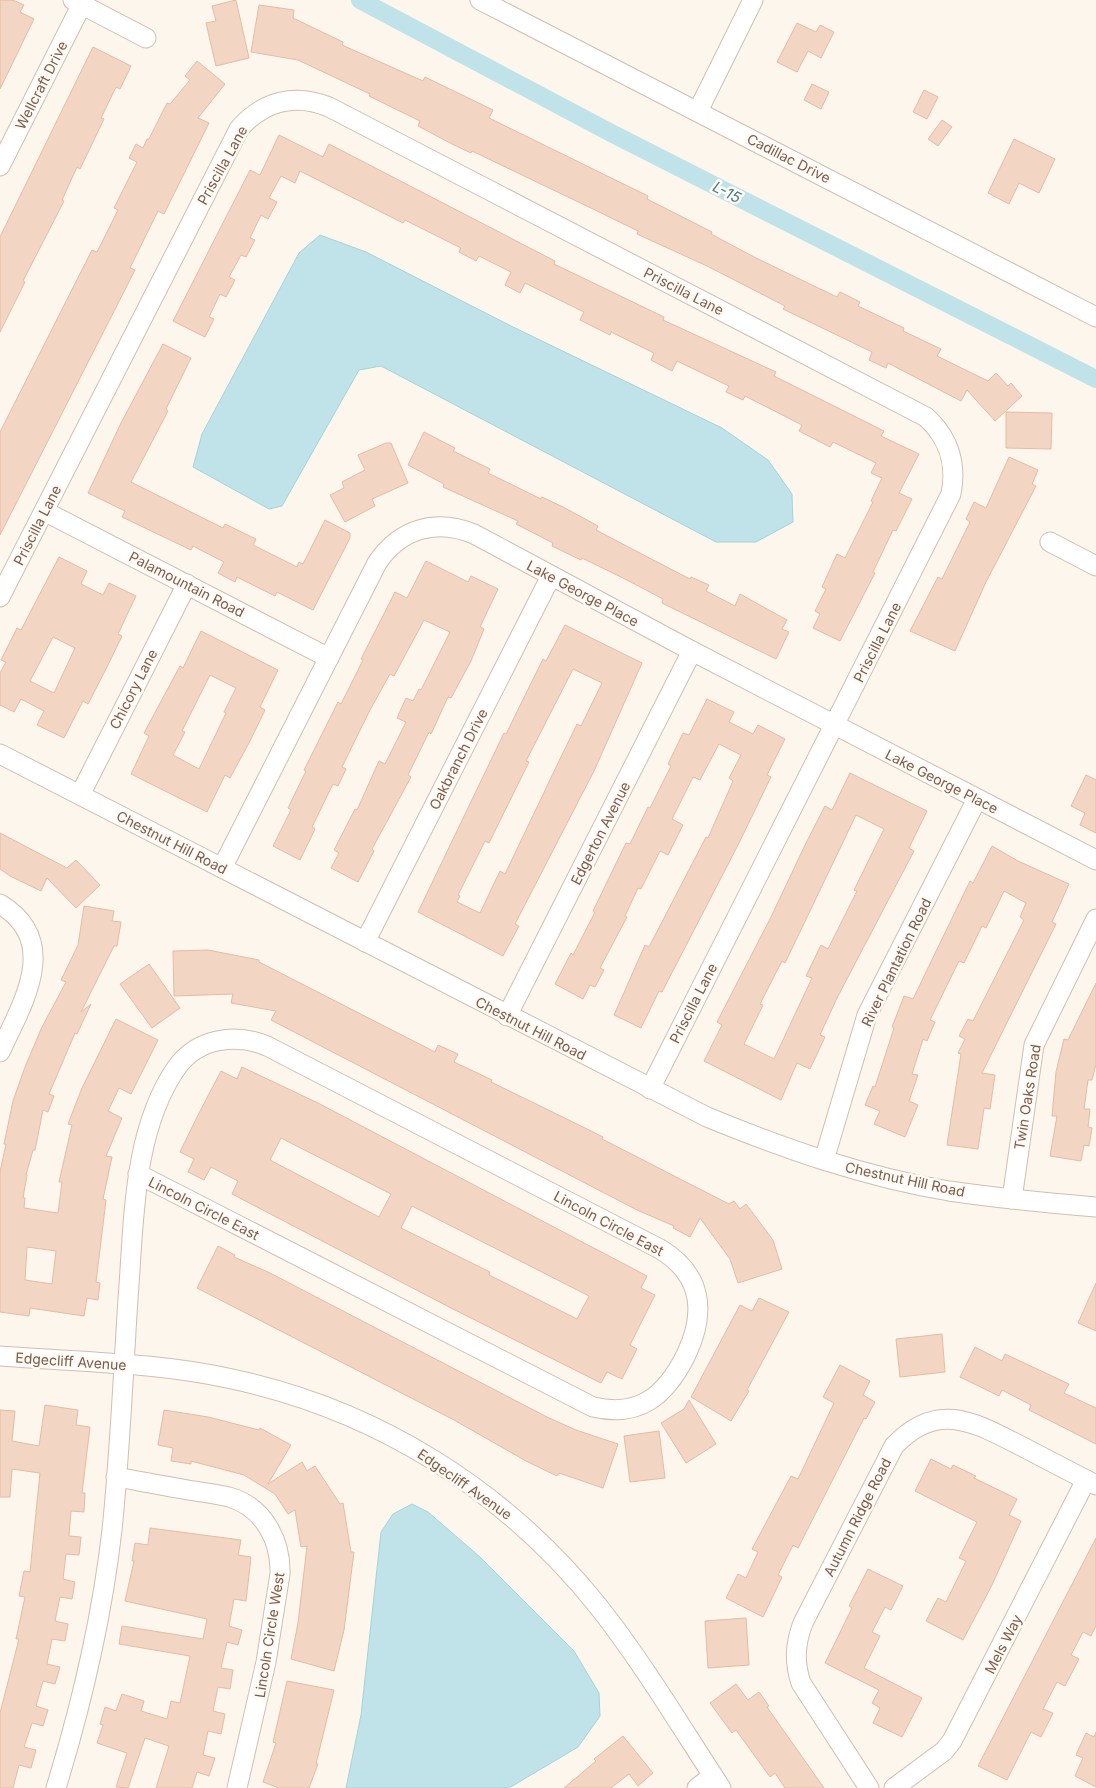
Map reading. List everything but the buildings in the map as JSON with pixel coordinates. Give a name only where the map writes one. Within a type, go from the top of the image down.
[{"type":"street","name":"Cadillac Drive","points":[[480,0],[1096,317]]},
{"type":"street","points":[[698,111],[754,0]]},
{"type":"street","points":[[77,2],[146,38]]},
{"type":"street","name":"Wellcraft Drive","points":[[0,166],[77,2]]},
{"type":"street","name":"Priscilla Lane","points":[[0,598],[239,129],[258,110],[270,105],[294,100],[318,103],[915,410],[935,425],[943,435],[952,458],[954,470],[951,494],[650,1089]]},
{"type":"street","name":"Palamountain Road","points":[[44,511],[329,658]]},
{"type":"street","name":"Lake George Place","points":[[222,868],[377,563],[392,544],[414,531],[438,526],[462,530],[1096,860]]},
{"type":"street","points":[[1050,542],[1096,566]]},
{"type":"street","name":"Oakbranch Drive","points":[[365,942],[551,576]]},
{"type":"street","name":"Chicory Lane","points":[[80,795],[187,584]]},
{"type":"street","name":"Edgerton Avenue","points":[[507,1016],[692,651]]},
{"type":"street","name":"Chestnut Hill Road","points":[[0,754],[507,1016],[707,1117],[766,1141],[885,1177],[1012,1200],[1096,1207]]},
{"type":"street","name":"River Plantation Road","points":[[824,1160],[867,1015],[977,799]]},
{"type":"street","points":[[0,904],[15,916],[22,925],[28,936],[34,960],[30,985],[0,1052]]},
{"type":"street","name":"Twin Oaks Road","points":[[1012,1200],[1034,1045],[1096,919]]},
{"type":"street","name":"Lincoln Circle East","points":[[124,1365],[138,1174],[155,1112],[178,1066],[187,1057],[207,1044],[231,1038],[256,1041],[671,1256],[684,1270],[694,1287],[699,1311],[695,1336],[670,1382],[652,1399],[623,1410],[592,1407],[138,1174]]},
{"type":"street","name":"Edgecliff Avenue","points":[[0,1356],[182,1370],[231,1378],[279,1390],[359,1420],[403,1441],[446,1467],[524,1526],[567,1570],[622,1639],[717,1782]]},
{"type":"street","points":[[56,1788],[89,1667],[103,1590],[116,1477],[124,1365]]},
{"type":"street","name":"Autumn Ridge Road","points":[[869,1788],[801,1683],[797,1671],[796,1647],[803,1623],[894,1446],[903,1437],[923,1424],[942,1419],[960,1419],[984,1426],[1091,1482]]},
{"type":"street","name":"Lincoln Circle West","points":[[116,1477],[230,1498],[252,1509],[262,1517],[275,1539],[280,1562],[280,1574],[266,1662],[237,1788]]},
{"type":"street","name":"Mels Way","points":[[894,1788],[944,1751],[956,1736],[1091,1482]]},
{"type":"street","points":[[697,1788],[717,1782]]},
{"type":"water","points":[[320,235],[366,252],[513,327],[722,428],[768,460],[792,494],[793,522],[756,542],[716,542],[381,366],[359,370],[282,506],[269,509],[193,467],[202,434],[299,253]]},
{"type":"water","points":[[412,1504],[428,1512],[480,1557],[574,1651],[599,1693],[600,1716],[578,1747],[509,1788],[346,1788],[361,1715],[381,1532],[393,1514]]},
{"type":"waterway","name":"L-15","points":[[360,0],[613,134],[1096,379]]}]
